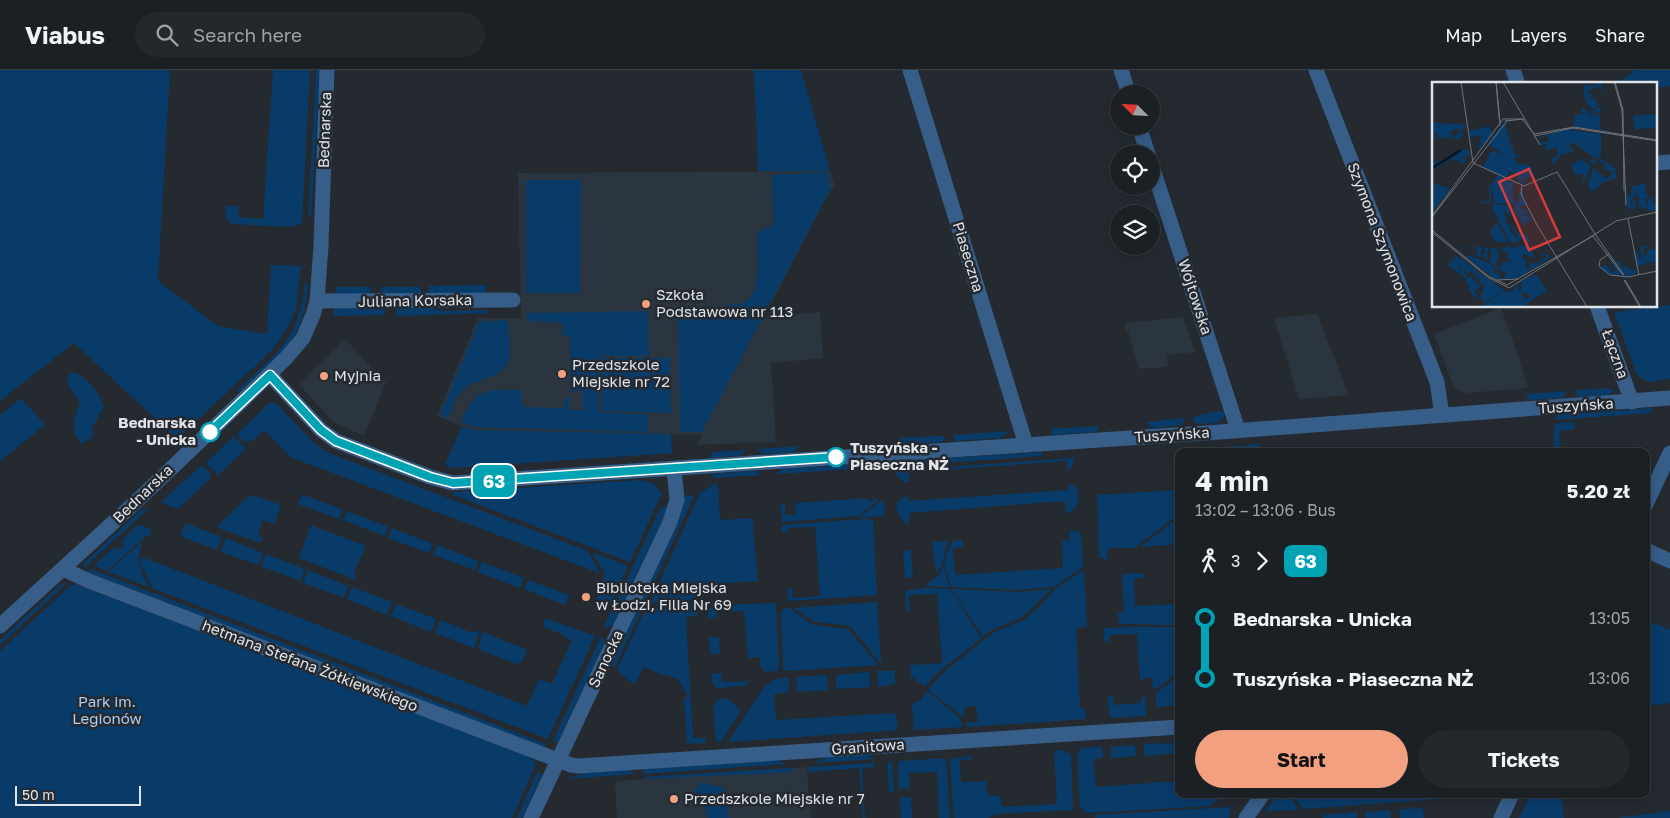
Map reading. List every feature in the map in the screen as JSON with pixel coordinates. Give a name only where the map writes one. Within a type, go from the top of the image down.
[{"type":"street","name":"Bednarska","points":[[0,626],[270,375],[300,342],[310,324],[317,301],[321,246],[327,70]]},
{"type":"street","name":"Piaseczna","points":[[910,70],[1026,445]]},
{"type":"street","points":[[1121,70],[1126,85]]},
{"type":"street","name":"Szymona Szymonowica","points":[[1316,70],[1437,382],[1442,415]]},
{"type":"street","points":[[1513,70],[1517,82]]},
{"type":"street","name":"Wójtowska","points":[[1160,191],[1238,430]]},
{"type":"street","name":"Juliana Korsaka","points":[[317,301],[513,300]]},
{"type":"street","name":"Łączna","points":[[1598,308],[1632,402]]},
{"type":"street","name":"Tuszyńska","points":[[270,375],[321,430],[336,441],[442,481],[462,483],[1026,445],[1670,398]]},
{"type":"street","points":[[1650,496],[1670,453]]},
{"type":"street","name":"Sanocka","points":[[531,818],[670,522],[676,500],[674,469]]},
{"type":"street","points":[[1650,552],[1670,561]]},
{"type":"street","name":"hetmana Stefana Żółkiewskiego","points":[[63,569],[558,760]]},
{"type":"street","name":"Granitowa","points":[[558,760],[578,766],[1175,727]]},
{"type":"street","points":[[1246,818],[1259,798]]},
{"type":"street","points":[[1501,818],[1510,798]]},
{"type":"shaded area","name":"Szkoła Podstawowa nr 113","points":[[830,171],[835,187],[831,189],[764,317],[820,312],[823,358],[771,363],[776,442],[697,445],[702,435],[472,430],[437,416],[478,318],[521,318],[518,173]]},
{"type":"shaded area","points":[[1501,308],[1528,388],[1464,393],[1454,388],[1434,334]]},
{"type":"shaded area","points":[[1317,314],[1349,395],[1299,399],[1274,318]]},
{"type":"shaded area","points":[[1183,317],[1195,352],[1167,355],[1168,367],[1139,369],[1125,323]]},
{"type":"shaded area","points":[[345,339],[386,383],[364,436],[333,422],[299,384]]},
{"type":"shaded area","points":[[810,767],[807,772],[811,818],[617,818],[615,781]]},
{"type":"green space","points":[[0,70],[170,70],[158,281],[218,326],[267,334],[271,265],[301,266],[296,309],[282,337],[268,354],[177,439],[74,343],[0,401]]},
{"type":"green space","points":[[273,70],[310,70],[302,223],[289,227],[232,224],[226,217],[226,206],[239,206],[238,217],[263,219]]},
{"type":"green space","points":[[316,70],[320,70],[311,216],[308,218]]},
{"type":"green space","points":[[754,70],[801,70],[830,171],[758,171]]},
{"type":"green space","points":[[1635,70],[1670,70],[1670,86],[1658,88],[1658,82],[1622,82],[1622,80]]},
{"type":"green space","points":[[827,172],[831,188],[702,432],[680,432],[678,319],[727,318],[727,304],[743,303],[754,292],[758,273],[757,235],[763,229],[774,226],[772,175]]},
{"type":"green space","points":[[526,180],[581,180],[580,293],[526,293]]},
{"type":"green space","points":[[305,282],[308,282],[304,309],[297,329],[291,339],[276,358],[239,392],[237,390],[275,355],[292,331],[298,318]]},
{"type":"green space","points":[[486,285],[486,295],[429,296],[429,286]]},
{"type":"green space","points":[[336,287],[371,287],[370,296],[336,296]]},
{"type":"green space","points":[[381,287],[421,287],[421,295],[381,297]]},
{"type":"green space","points":[[1670,305],[1670,379],[1648,382],[1637,375],[1614,312]]},
{"type":"green space","points":[[396,306],[425,306],[441,311],[488,310],[488,313],[396,316]]},
{"type":"green space","points":[[335,307],[385,307],[384,315],[333,316]]},
{"type":"green space","points":[[648,311],[649,356],[600,356],[599,412],[648,415],[648,432],[473,427],[461,422],[466,410],[477,396],[499,390],[521,390],[522,407],[564,408],[565,398],[570,398],[569,410],[583,411],[583,391],[570,391],[570,336],[562,335],[563,323],[526,321],[527,313]]},
{"type":"green space","points":[[508,320],[510,355],[508,363],[498,373],[465,388],[457,398],[448,418],[440,415],[479,322]]},
{"type":"green space","points":[[602,358],[670,358],[671,413],[602,411]]},
{"type":"green space","points":[[74,372],[92,386],[104,407],[92,427],[93,437],[81,444],[74,428],[80,403],[67,383],[69,375]]},
{"type":"green space","points":[[1606,388],[1615,391],[1608,395],[1579,397],[1576,393],[1576,390]]},
{"type":"green space","points":[[1566,391],[1563,398],[1530,400],[1525,394]]},
{"type":"green space","points":[[21,398],[45,425],[0,461],[0,415]]},
{"type":"green space","points":[[269,403],[276,403],[313,442],[326,452],[588,551],[599,573],[290,457],[265,430],[251,442],[249,440],[245,443],[237,434]]},
{"type":"green space","points":[[1653,408],[1651,413],[1556,420],[1555,415]]},
{"type":"green space","points":[[1225,411],[1223,419],[1217,423],[1197,424],[1193,420],[1193,417]]},
{"type":"green space","points":[[1185,418],[1182,425],[1152,428],[1146,422]]},
{"type":"green space","points":[[1574,422],[1575,429],[1559,431],[1561,448],[1554,448],[1554,428],[1556,423]]},
{"type":"green space","points":[[462,426],[472,430],[671,434],[672,453],[454,468],[445,465]]},
{"type":"green space","points":[[1099,426],[1096,432],[1051,435],[1051,429]]},
{"type":"green space","points":[[1010,431],[997,438],[954,441],[954,435]]},
{"type":"green space","points":[[234,436],[246,449],[218,475],[206,463]]},
{"type":"green space","points":[[944,436],[945,439],[942,442],[902,445],[899,442],[899,438]]},
{"type":"green space","points":[[1260,444],[1261,448],[1223,448]]},
{"type":"green space","points":[[798,446],[795,452],[761,454],[758,449]]},
{"type":"green space","points":[[744,450],[741,455],[710,458],[713,452]]},
{"type":"green space","points":[[1042,452],[1042,456],[898,466],[905,461]]},
{"type":"green space","points":[[1075,458],[1072,468],[1068,471],[1067,461],[909,472],[909,482],[904,482],[897,475],[896,471],[905,470]]},
{"type":"green space","points":[[876,463],[883,467],[777,474],[781,469]]},
{"type":"green space","points":[[202,465],[210,473],[210,479],[178,509],[161,502]]},
{"type":"green space","points":[[755,471],[761,475],[712,477],[712,474]]},
{"type":"green space","points":[[640,480],[654,484],[662,493],[630,562],[453,495],[454,492]]},
{"type":"green space","points":[[716,483],[718,485],[720,520],[754,518],[753,528],[758,581],[696,585],[695,600],[650,603],[700,493]]},
{"type":"green space","points":[[1070,484],[1077,488],[1079,497],[1076,507],[1066,514],[1065,501],[909,513],[909,525],[900,518],[896,507],[899,500],[907,496],[909,501],[1068,490],[1068,485]]},
{"type":"green space","points":[[1175,490],[1175,517],[1134,548],[1108,548],[1107,560],[1099,557],[1097,495]]},
{"type":"green space","points":[[302,494],[343,510],[339,519],[298,504]]},
{"type":"green space","points":[[685,495],[694,496],[614,669],[612,664],[678,523]]},
{"type":"green space","points":[[255,496],[281,505],[274,524],[263,520],[258,535],[263,537],[260,543],[216,527],[248,497]]},
{"type":"green space","points":[[867,498],[870,502],[873,502],[873,498],[879,500],[858,516],[782,522],[780,504],[785,504],[785,515],[795,515],[796,503]]},
{"type":"green space","points":[[881,501],[884,504],[885,516],[858,518]]},
{"type":"green space","points":[[666,505],[665,514],[613,625],[604,627],[659,511]]},
{"type":"green space","points":[[148,509],[83,569],[84,563],[141,510]]},
{"type":"green space","points":[[347,511],[388,527],[385,536],[343,520]]},
{"type":"green space","points":[[873,520],[877,595],[788,601],[787,589],[792,588],[793,598],[820,596],[815,527],[788,528],[788,532],[782,532],[782,525]]},
{"type":"green space","points":[[1175,520],[1175,544],[1140,547]]},
{"type":"green space","points":[[185,523],[222,537],[217,550],[180,536]]},
{"type":"green space","points":[[139,524],[152,530],[149,537],[146,536],[107,571],[94,566],[114,547],[117,551],[124,544],[121,541]]},
{"type":"green space","points":[[311,525],[366,546],[354,573],[356,580],[299,558]]},
{"type":"green space","points":[[392,528],[433,544],[429,553],[388,538]]},
{"type":"green space","points":[[1069,530],[1077,531],[1081,534],[1083,567],[1054,587],[1016,590],[951,587],[944,563],[952,541],[962,540],[963,547],[953,548],[955,575],[1063,568],[1062,541],[1070,540]]},
{"type":"green space","points":[[226,538],[263,553],[258,565],[221,552]]},
{"type":"green space","points":[[948,541],[942,564],[936,573],[932,542]]},
{"type":"green space","points":[[142,542],[139,560],[149,587],[108,572]]},
{"type":"green space","points":[[437,545],[478,561],[475,570],[433,555]]},
{"type":"green space","points":[[911,550],[913,577],[905,578],[903,551]]},
{"type":"green space","points":[[591,552],[628,566],[611,604],[597,599],[605,573]]},
{"type":"green space","points":[[266,554],[305,569],[300,581],[261,566]]},
{"type":"green space","points":[[142,557],[527,706],[539,679],[552,684],[572,640],[543,627],[545,618],[595,636],[548,739],[152,588],[140,562]]},
{"type":"green space","points":[[482,562],[524,578],[520,588],[478,572]]},
{"type":"green space","points":[[943,566],[949,587],[924,586],[938,576]]},
{"type":"green space","points":[[91,569],[546,744],[544,747],[87,572]]},
{"type":"green space","points":[[308,570],[348,586],[344,598],[303,583]]},
{"type":"green space","points":[[1084,570],[1087,627],[1076,628],[1080,708],[1085,709],[1086,719],[966,727],[966,723],[978,722],[976,706],[964,707],[965,715],[962,716],[928,690],[944,672],[986,638],[1025,619],[1056,588]]},
{"type":"green space","points":[[1143,573],[1143,578],[1134,579],[1135,606],[1175,604],[1175,625],[1119,624],[1118,613],[1124,612],[1122,574]]},
{"type":"green space","points":[[528,580],[569,595],[565,605],[524,589]]},
{"type":"green space","points":[[68,582],[0,645],[0,640],[60,585]]},
{"type":"green space","name":"Park im. Legionów","points":[[75,584],[530,757],[536,764],[512,818],[0,818],[0,651],[68,588]]},
{"type":"green space","points":[[352,587],[392,602],[387,615],[347,599]]},
{"type":"green space","points":[[924,588],[950,589],[981,638],[938,673],[925,687],[911,676],[910,663],[914,662],[914,665],[942,663],[937,594],[909,595],[910,611],[906,611],[905,592]]},
{"type":"green space","points":[[951,589],[1020,592],[1052,589],[1022,617],[990,631],[983,637]]},
{"type":"green space","points":[[877,602],[881,665],[852,628],[845,625],[815,622],[793,608]]},
{"type":"green space","points":[[776,603],[779,664],[776,671],[765,672],[760,665],[760,657],[748,658],[744,611],[717,612],[717,617],[707,618],[713,605]]},
{"type":"green space","points":[[396,604],[436,619],[431,632],[391,616]]},
{"type":"green space","points":[[697,604],[697,616],[686,617],[693,738],[705,738],[705,743],[687,744],[684,698],[687,698],[686,690],[683,690],[682,684],[678,682],[679,680],[644,667],[635,684],[617,670],[646,608]]},
{"type":"green space","points":[[784,608],[789,608],[813,625],[848,629],[878,665],[783,670],[781,612]]},
{"type":"green space","points":[[440,620],[470,632],[480,631],[474,648],[435,633]]},
{"type":"green space","points":[[1650,622],[1670,630],[1670,703],[1650,706]]},
{"type":"green space","points":[[1175,627],[1175,674],[1155,690],[1152,677],[1140,680],[1137,634],[1110,635],[1110,641],[1104,641],[1103,628]]},
{"type":"green space","points":[[483,632],[527,650],[522,662],[516,664],[478,649]]},
{"type":"green space","points":[[601,636],[605,642],[557,743],[553,741]]},
{"type":"green space","points":[[709,637],[719,637],[720,654],[710,654]]},
{"type":"green space","points":[[877,671],[895,671],[895,684],[878,687]]},
{"type":"green space","points":[[869,672],[870,687],[836,689],[836,675]]},
{"type":"green space","points":[[721,673],[722,682],[749,681],[743,686],[716,688],[711,674]]},
{"type":"green space","points":[[827,675],[828,690],[797,692],[796,677]]},
{"type":"green space","points":[[780,678],[789,678],[789,692],[774,694],[776,720],[895,713],[898,730],[728,742],[764,687]]},
{"type":"green space","points":[[1175,679],[1175,705],[1156,707],[1156,693]]},
{"type":"green space","points":[[927,691],[961,719],[962,727],[914,730],[912,704],[921,700]]},
{"type":"green space","points":[[1108,696],[1113,696],[1114,705],[1141,703],[1141,697],[1145,697],[1146,716],[1112,718],[1109,712]]},
{"type":"green space","points":[[727,698],[741,710],[721,742],[716,741],[713,706],[718,700]]},
{"type":"green space","points":[[1175,743],[1175,753],[1144,756],[1144,744]]},
{"type":"green space","points":[[1135,745],[1136,756],[1111,758],[1111,747]]},
{"type":"green space","points":[[1102,747],[1103,758],[1093,759],[1096,787],[1175,781],[1175,798],[1222,798],[1209,806],[1088,813],[1080,808],[1077,754],[1082,748]]},
{"type":"green space","points":[[1054,750],[1066,751],[1071,755],[1073,810],[996,814],[989,818],[954,818],[951,759],[971,756],[972,759],[960,760],[961,782],[986,781],[987,795],[1001,796],[1002,807],[1057,804]]},
{"type":"green space","points":[[868,754],[874,759],[814,763],[827,757]]},
{"type":"green space","points":[[946,758],[950,818],[939,818],[937,772],[909,773],[910,788],[899,789],[898,763],[899,761]]},
{"type":"green space","points":[[777,760],[786,764],[642,774],[644,769]]},
{"type":"green space","points":[[888,761],[892,763],[894,793],[889,792]]},
{"type":"green space","points":[[874,763],[874,767],[862,768],[865,818],[863,818],[859,768],[807,772],[810,767]]},
{"type":"green space","points":[[790,768],[794,772],[645,779],[643,777]]},
{"type":"green space","points":[[630,770],[634,774],[567,779],[584,773]]},
{"type":"green space","points":[[537,772],[542,775],[522,818],[517,818]]},
{"type":"green space","points":[[704,782],[714,786],[722,786],[729,818],[708,818],[703,801],[695,793],[700,783]]},
{"type":"green space","points":[[911,797],[912,818],[901,818],[900,798]]},
{"type":"green space","points":[[1274,798],[1291,798],[1299,810],[1265,811]]},
{"type":"green space","points":[[1295,798],[1454,798],[1303,809]]},
{"type":"green space","points":[[1529,798],[1562,798],[1564,818],[1519,818]]},
{"type":"green space","points":[[1231,807],[1229,818],[1096,818],[1093,815]]},
{"type":"green space","points":[[1423,808],[1424,818],[1400,818],[1399,809]]},
{"type":"green space","points":[[1390,810],[1391,818],[1366,818],[1365,812]]},
{"type":"green space","points":[[1670,811],[1670,818],[1616,818]]},
{"type":"green space","points":[[1357,812],[1357,818],[1323,818],[1323,815]]},
{"type":"bus line","name":"63","points":[[210,432],[270,375],[321,430],[336,441],[430,477],[453,483],[836,457]]},
{"type":"place","name":"Szkoła Podstawowa nr 113","points":[[646,304]]},
{"type":"place","name":"Przedszkole Miejskie nr 72","points":[[562,374]]},
{"type":"place","name":"Myjnia","points":[[324,376]]},
{"type":"place","name":"Bednarska - Unicka","points":[[210,432]]},
{"type":"place","name":"Tuszyńska - Piaseczna NŻ","points":[[836,457]]},
{"type":"place","name":"Biblioteka Miejska w Łodzi, Filia Nr 69","points":[[586,597]]},
{"type":"place","name":"Przedszkole Miejskie nr 7","points":[[674,799]]}]
